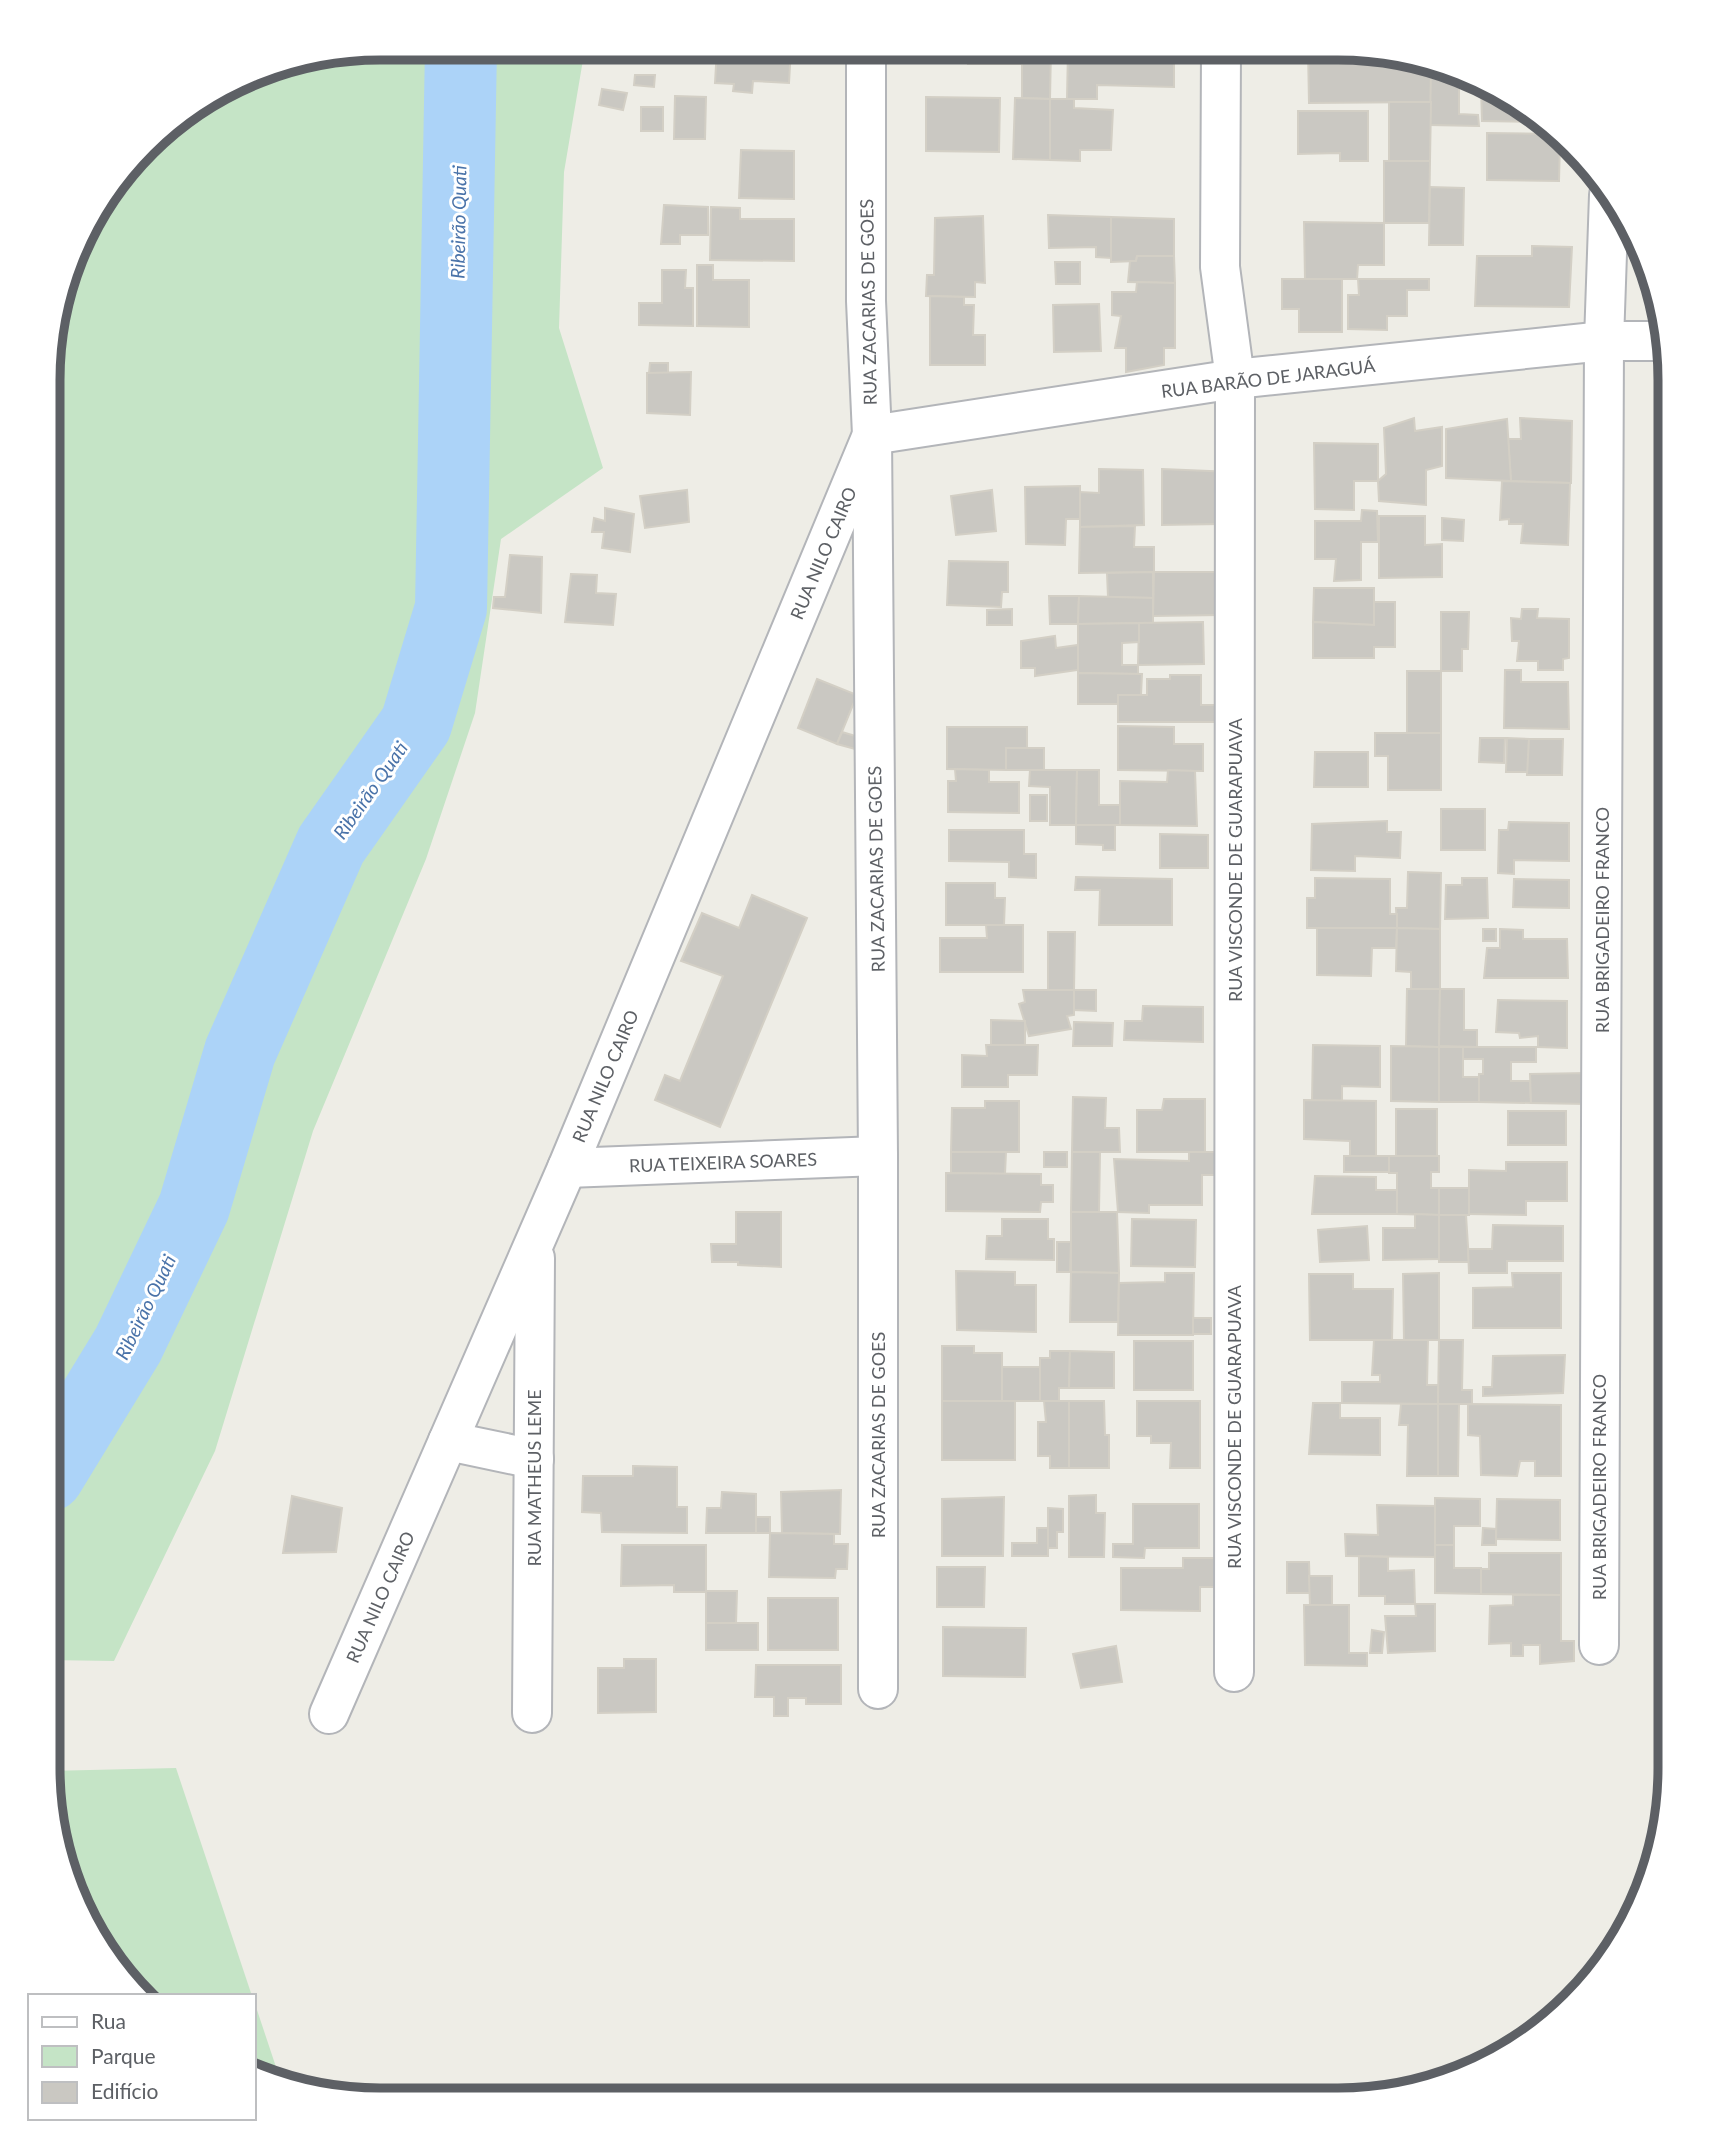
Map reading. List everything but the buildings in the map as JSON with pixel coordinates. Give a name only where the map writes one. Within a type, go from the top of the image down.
[{"type":"street","name":"RUA ZACARIAS DE GOES","points":[[866,60],[866,301],[872,435],[878,1156],[878,1689]]},
{"type":"street","name":"RUA VISCONDE DE GUARAPUAVA","points":[[1222,60],[1220,267],[1235,379],[1234,1672]]},
{"type":"street","name":"RUA BRIGADEIRO FRANCO","points":[[1599,1645],[1604,341],[1609,208]]},
{"type":"street","name":"RUA BARÃO DE JARAGUÁ","points":[[872,435],[1235,379],[1604,341],[1656,341]]},
{"type":"street","name":"RUA NILO CAIRO","points":[[329,1714],[567,1168],[872,435]]},
{"type":"street","name":"RUA TEIXEIRA SOARES","points":[[567,1168],[878,1156]]},
{"type":"street","name":"RUA MATHEUS LEME","points":[[532,1713],[535,1242]]},
{"type":"street","points":[[448,1441],[534,1459]]},
{"type":"green space","points":[[358,60],[583,60],[564,172],[559,328],[603,468],[501,539],[475,713],[426,859],[313,1131],[215,1451],[114,1661],[60,1660],[60,358],[70,297],[84,257],[102,219],[139,168],[168,139],[202,113],[238,92],[297,70]]},
{"type":"green space","points":[[176,1768],[251,1994],[152,1994],[139,1980],[102,1929],[76,1871],[62,1810],[60,1771]]},
{"type":"green space","points":[[256,2007],[278,2072],[256,2064]]},
{"type":"waterway","name":"Ribeirão Quati","points":[[60,1456],[128,1345],[194,1207],[240,1052],[331,845],[416,724],[451,608],[461,60]]}]
